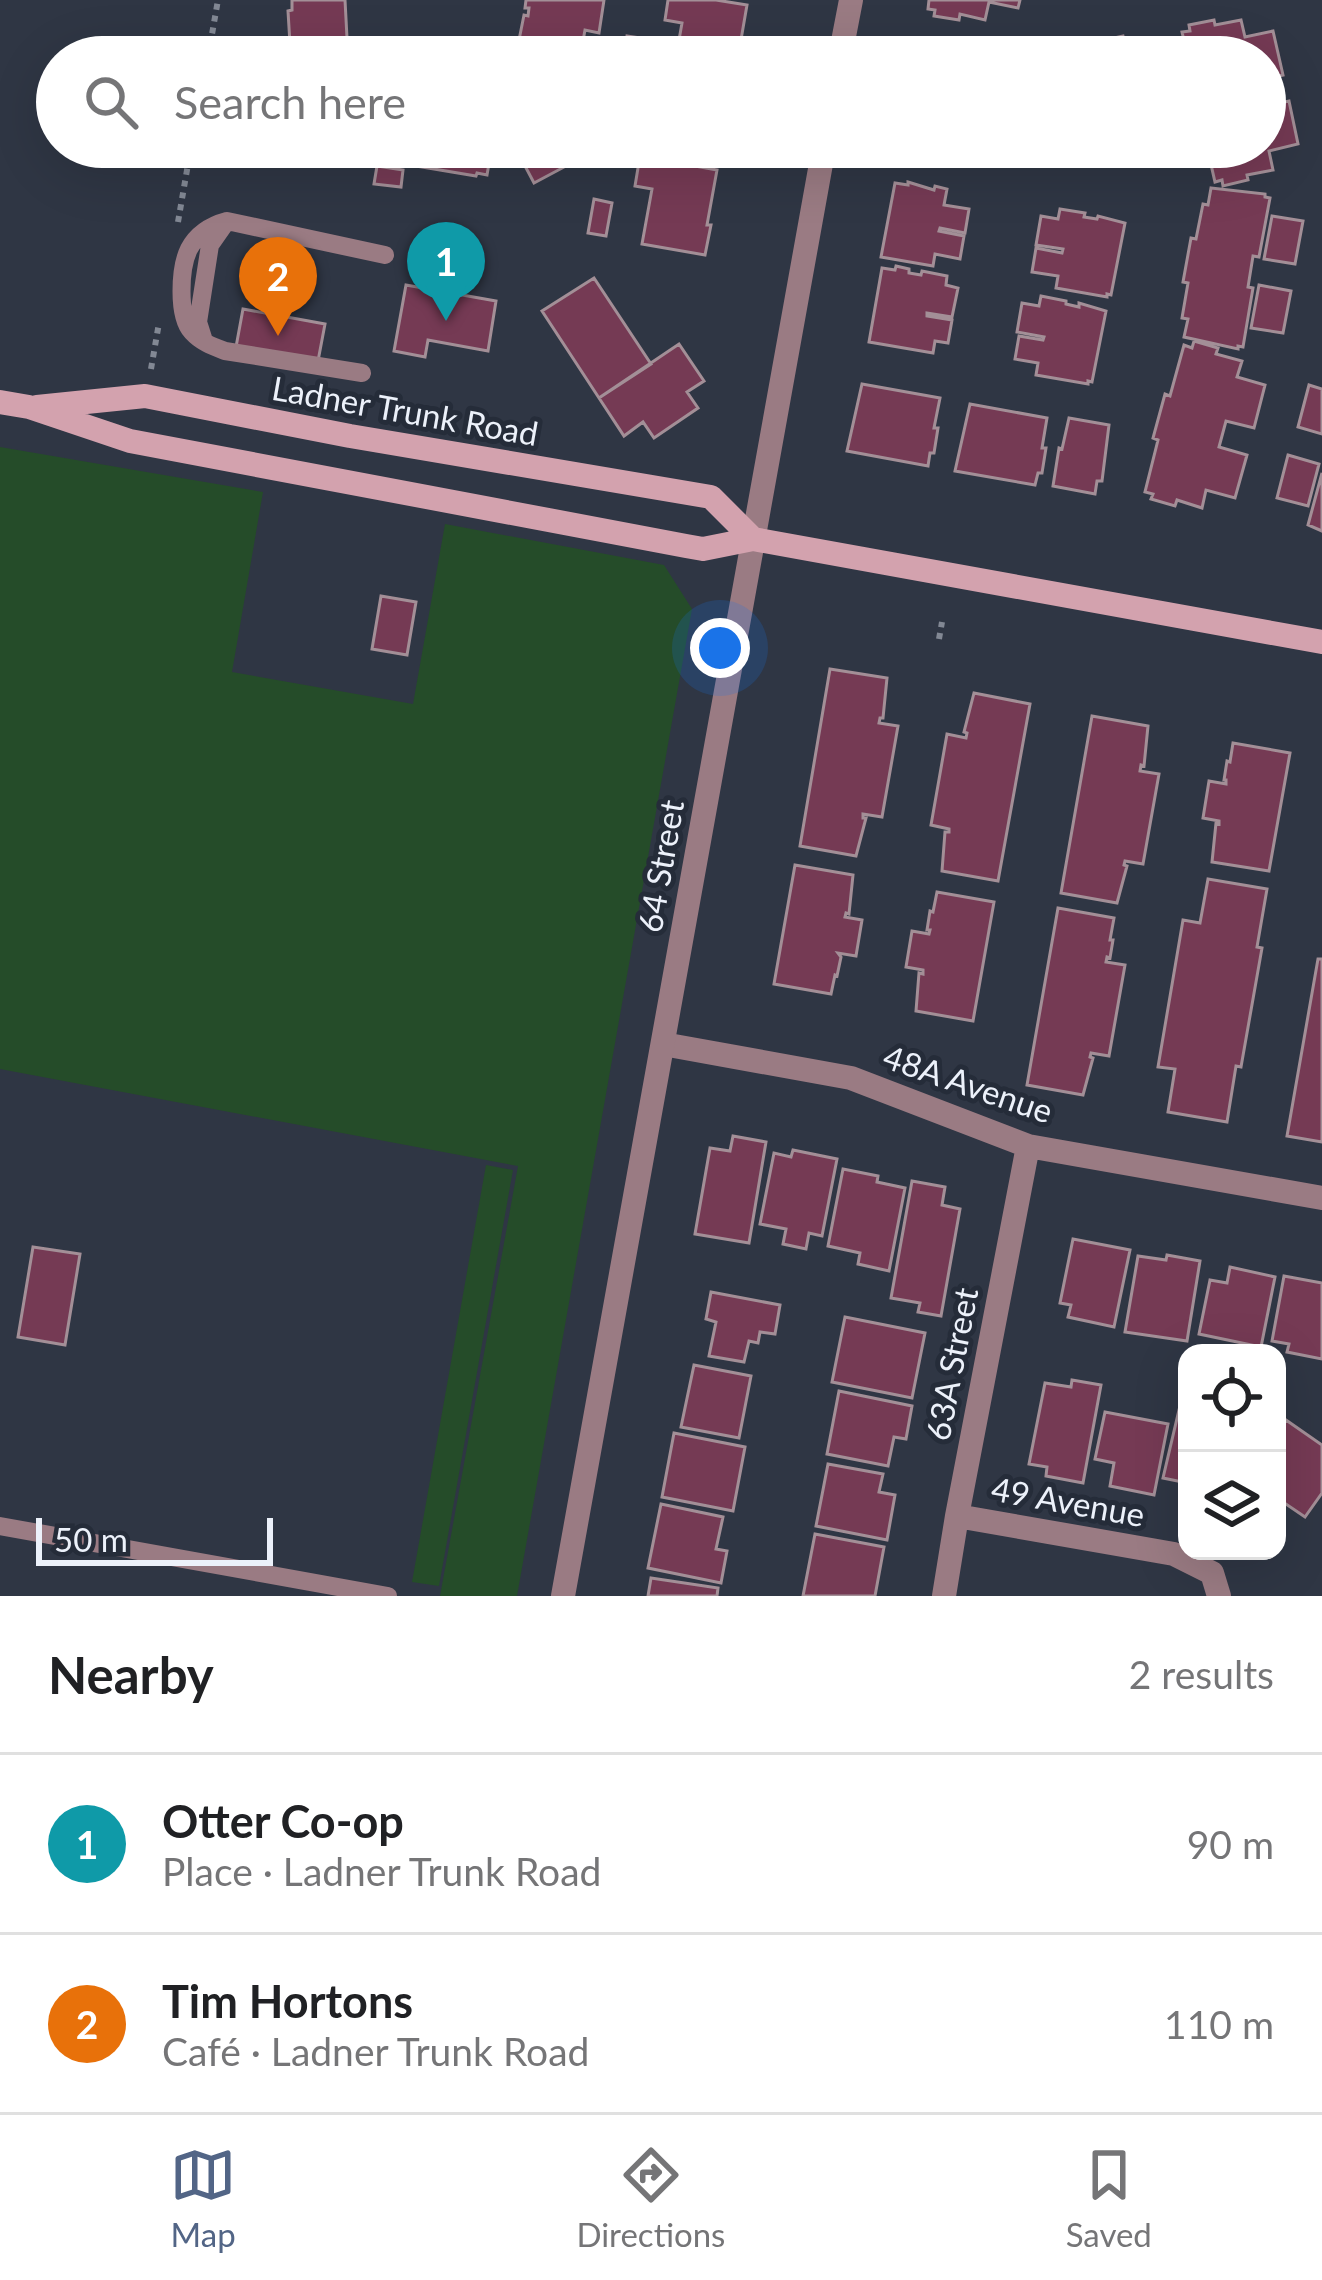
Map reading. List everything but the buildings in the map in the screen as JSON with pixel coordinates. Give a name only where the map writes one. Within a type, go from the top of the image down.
[{"type":"main road","name":"Ladner Trunk Road","points":[[29,407],[146,396],[711,497],[753,539]]},
{"type":"main road","name":"Ladner Trunk Road","points":[[0,402],[130,441],[686,546],[703,549],[753,539],[1322,642]]},
{"type":"street","points":[[844,36],[850,0]]},
{"type":"street","name":"64 Street","points":[[563,1596],[820,168]]},
{"type":"street","name":"48A Avenue","points":[[663,1044],[850,1078],[1028,1146],[1322,1198]]},
{"type":"street","name":"63A Street","points":[[944,1596],[1028,1146]]},
{"type":"street","name":"49 Avenue","points":[[956,1516],[1174,1553],[1212,1573],[1219,1596]]},
{"type":"lane","points":[[362,373],[225,351],[205,343],[188,329],[181,293],[190,248],[210,226],[227,221],[385,255]]},
{"type":"lane","points":[[0,1526],[388,1596]]},
{"type":"path","points":[[212,36],[218,0]]},
{"type":"path","points":[[939,639],[942,622]]},
{"type":"green space","points":[[0,447],[263,492],[232,672],[413,704],[445,524],[664,565],[692,609],[517,1596],[440,1596],[518,1166],[0,1069]]},
{"type":"green space","points":[[486,1165],[513,1170],[439,1586],[412,1582]]},
{"type":"place","name":"Otter Co-op","points":[[446,321]]},
{"type":"place","name":"Tim Hortons","points":[[278,336]]}]
